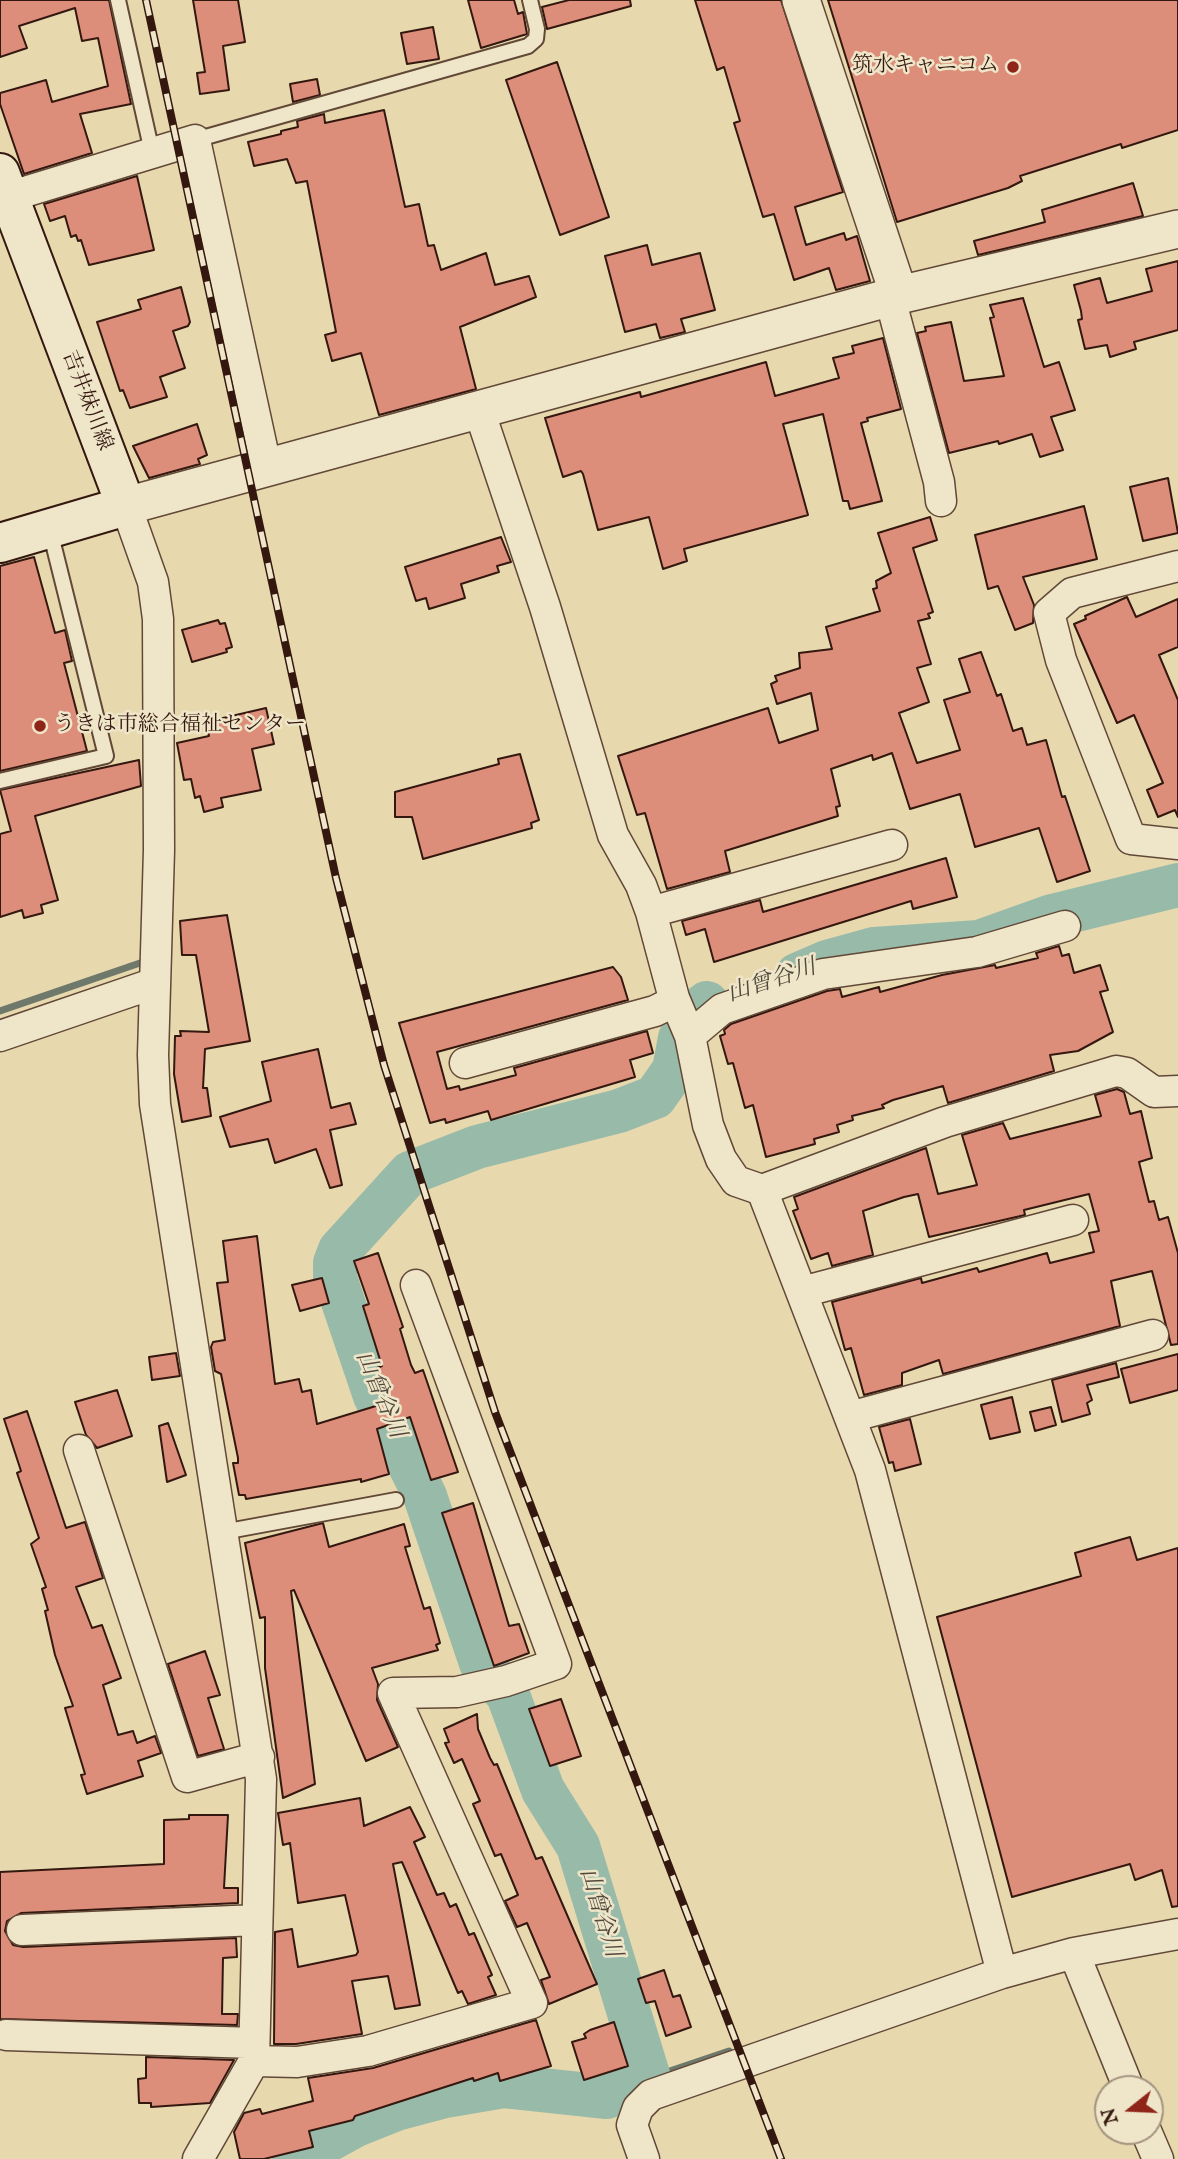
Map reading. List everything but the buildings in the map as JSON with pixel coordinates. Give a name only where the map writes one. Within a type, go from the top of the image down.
[{"type":"main road","name":"吉井妹川線","points":[[4,185],[126,506]]},
{"type":"main road","points":[[0,543],[126,506]]},
{"type":"street","points":[[801,0],[895,297],[939,482],[941,501]]},
{"type":"street","points":[[4,185],[152,152],[195,139],[266,466]]},
{"type":"street","points":[[198,2159],[254,2052],[259,1757],[155,1104],[159,850],[158,619],[153,582],[126,506],[895,297],[1178,229]]},
{"type":"street","points":[[479,410],[545,607],[612,835],[641,885],[651,912],[683,1020],[708,1125],[720,1159],[736,1181],[762,1190],[944,1122],[1116,1071],[1127,1073],[1154,1092],[1178,1091]]},
{"type":"street","points":[[1178,566],[1072,593],[1049,613],[1061,660],[1130,839],[1178,844]]},
{"type":"street","points":[[651,912],[891,845]]},
{"type":"street","points":[[465,1063],[655,1011],[683,1020],[823,974],[977,952],[1065,926]]},
{"type":"street","points":[[0,1036],[155,983]]},
{"type":"street","points":[[762,1190],[870,1470],[1002,1973]]},
{"type":"street","points":[[802,1292],[1073,1220]]},
{"type":"street","points":[[6,2035],[254,2052],[298,2062],[368,2051],[531,2003],[393,1693],[457,1692],[556,1664],[416,1286]]},
{"type":"street","points":[[850,1417],[1153,1335]]},
{"type":"street","points":[[79,1450],[187,1777],[259,1757]]},
{"type":"street","points":[[22,1930],[257,1920]]},
{"type":"street","points":[[644,2159],[632,2125],[638,2108],[651,2095],[1002,1973],[1074,1953],[1178,1934]]},
{"type":"street","points":[[1074,1953],[1123,2075]]},
{"type":"lane","points":[[118,0],[152,152]]},
{"type":"lane","points":[[195,139],[528,46],[536,39],[537,29],[530,0]]},
{"type":"lane","points":[[0,781],[106,756],[50,529]]},
{"type":"lane","points":[[223,1532],[396,1500]]},
{"type":"waterway","name":"山曾谷川","points":[[797,975],[827,962],[874,949],[979,942],[1052,916],[1178,885]]},
{"type":"waterway","points":[[0,1011],[140,963]]},
{"type":"waterway","name":"山曾谷川","points":[[294,2159],[356,2125],[396,2109],[445,2096],[504,2086],[607,2097],[649,2078],[578,1846],[543,1790],[508,1695],[481,1663],[425,1496],[375,1396],[335,1278],[335,1263],[340,1250],[410,1173],[477,1147],[619,1111],[655,1097],[674,1070],[680,1038],[697,1011],[707,1003]]},
{"type":"waterway","points":[[649,2078],[729,2051]]},
{"type":"railway","points":[[146,0],[336,878],[384,1065],[495,1412],[781,2159]]},
{"type":"place","name":"筑水キャニコム","points":[[1013,67]]},
{"type":"place","name":"うきは市総合福祉センター","points":[[40,726]]}]
